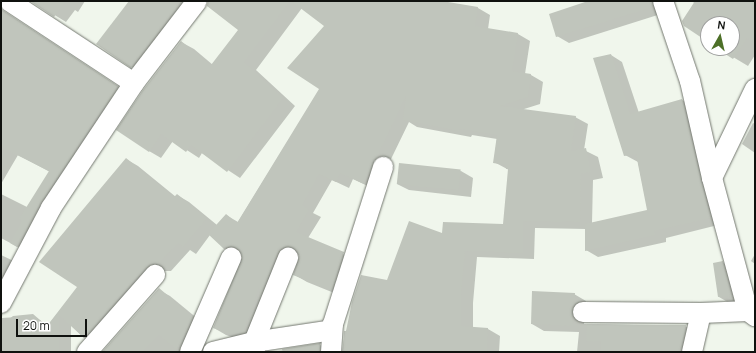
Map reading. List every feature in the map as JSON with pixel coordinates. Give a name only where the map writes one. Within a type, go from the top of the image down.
[{"type":"street","points":[[9,1],[134,83]]},
{"type":"street","points":[[1,303],[51,208],[134,83],[197,1]]},
{"type":"street","points":[[583,312],[751,313],[712,178],[690,81],[663,1]]},
{"type":"street","points":[[712,178],[755,89]]},
{"type":"street","points":[[331,352],[332,330],[383,167]]},
{"type":"street","points":[[190,352],[231,258]]},
{"type":"street","points":[[255,347],[288,258]]},
{"type":"street","points":[[87,352],[155,275]]},
{"type":"street","points":[[692,352],[702,313]]},
{"type":"street","points":[[213,352],[255,347],[332,330]]},
{"type":"building","points":[[30,1],[66,1],[54,17]]},
{"type":"building","points":[[129,1],[170,1],[178,7],[131,68],[96,44]]},
{"type":"building","points":[[208,1],[290,1],[244,62],[283,98],[227,172],[191,145],[186,152],[161,134],[149,152],[116,130],[143,90],[181,41],[211,65],[238,30],[207,6]]},
{"type":"building","points":[[291,1],[442,1],[478,7],[475,26],[518,33],[512,71],[531,74],[528,97],[500,106],[576,116],[571,151],[586,148],[591,172],[581,174],[580,222],[523,221],[523,253],[465,251],[461,295],[461,326],[488,328],[487,352],[343,352],[344,331],[346,331],[352,302],[361,275],[387,280],[409,221],[442,233],[443,222],[503,224],[508,169],[506,169],[506,165],[493,163],[497,135],[460,129],[459,131],[403,120],[406,96],[364,184],[340,173],[336,182],[319,174],[302,205],[309,210],[296,232],[344,252],[332,291],[293,275],[299,256],[293,248],[286,247],[281,249],[277,254],[261,295],[259,287],[243,333],[233,335],[213,328],[242,257],[236,248],[230,247],[224,249],[208,234],[226,214],[237,223],[319,89],[287,68],[324,26]]},
{"type":"building","points":[[588,1],[652,1],[653,7],[556,37],[549,14]]},
{"type":"building","points":[[695,1],[755,1],[755,42],[747,38],[740,48],[740,16],[700,16],[700,37],[684,26],[682,21]]},
{"type":"building","points":[[1,9],[118,86],[41,202],[17,247],[10,243],[22,221],[19,219],[49,171],[1,147]]},
{"type":"building","points":[[611,54],[630,114],[682,99],[711,218],[654,231],[655,235],[585,251],[585,224],[647,210],[636,154],[624,156],[593,58]]},
{"type":"building","points":[[126,158],[174,197],[177,194],[207,218],[183,247],[178,243],[158,264],[152,264],[146,267],[84,338],[59,315],[59,352],[2,352],[2,325],[13,316],[33,314],[47,326],[77,287],[39,262]]},
{"type":"building","points":[[399,163],[461,169],[458,190],[397,184]]},
{"type":"building","points":[[723,261],[732,296],[718,297],[713,263]]},
{"type":"building","points":[[159,288],[193,317],[181,343],[176,349],[159,335],[142,352],[102,352]]},
{"type":"building","points":[[532,291],[575,293],[572,312],[573,326],[531,324]]},
{"type":"building","points":[[587,324],[686,325],[681,352],[600,352],[601,342],[586,341]]},
{"type":"building","points":[[320,343],[320,352],[283,352],[282,349]]}]
